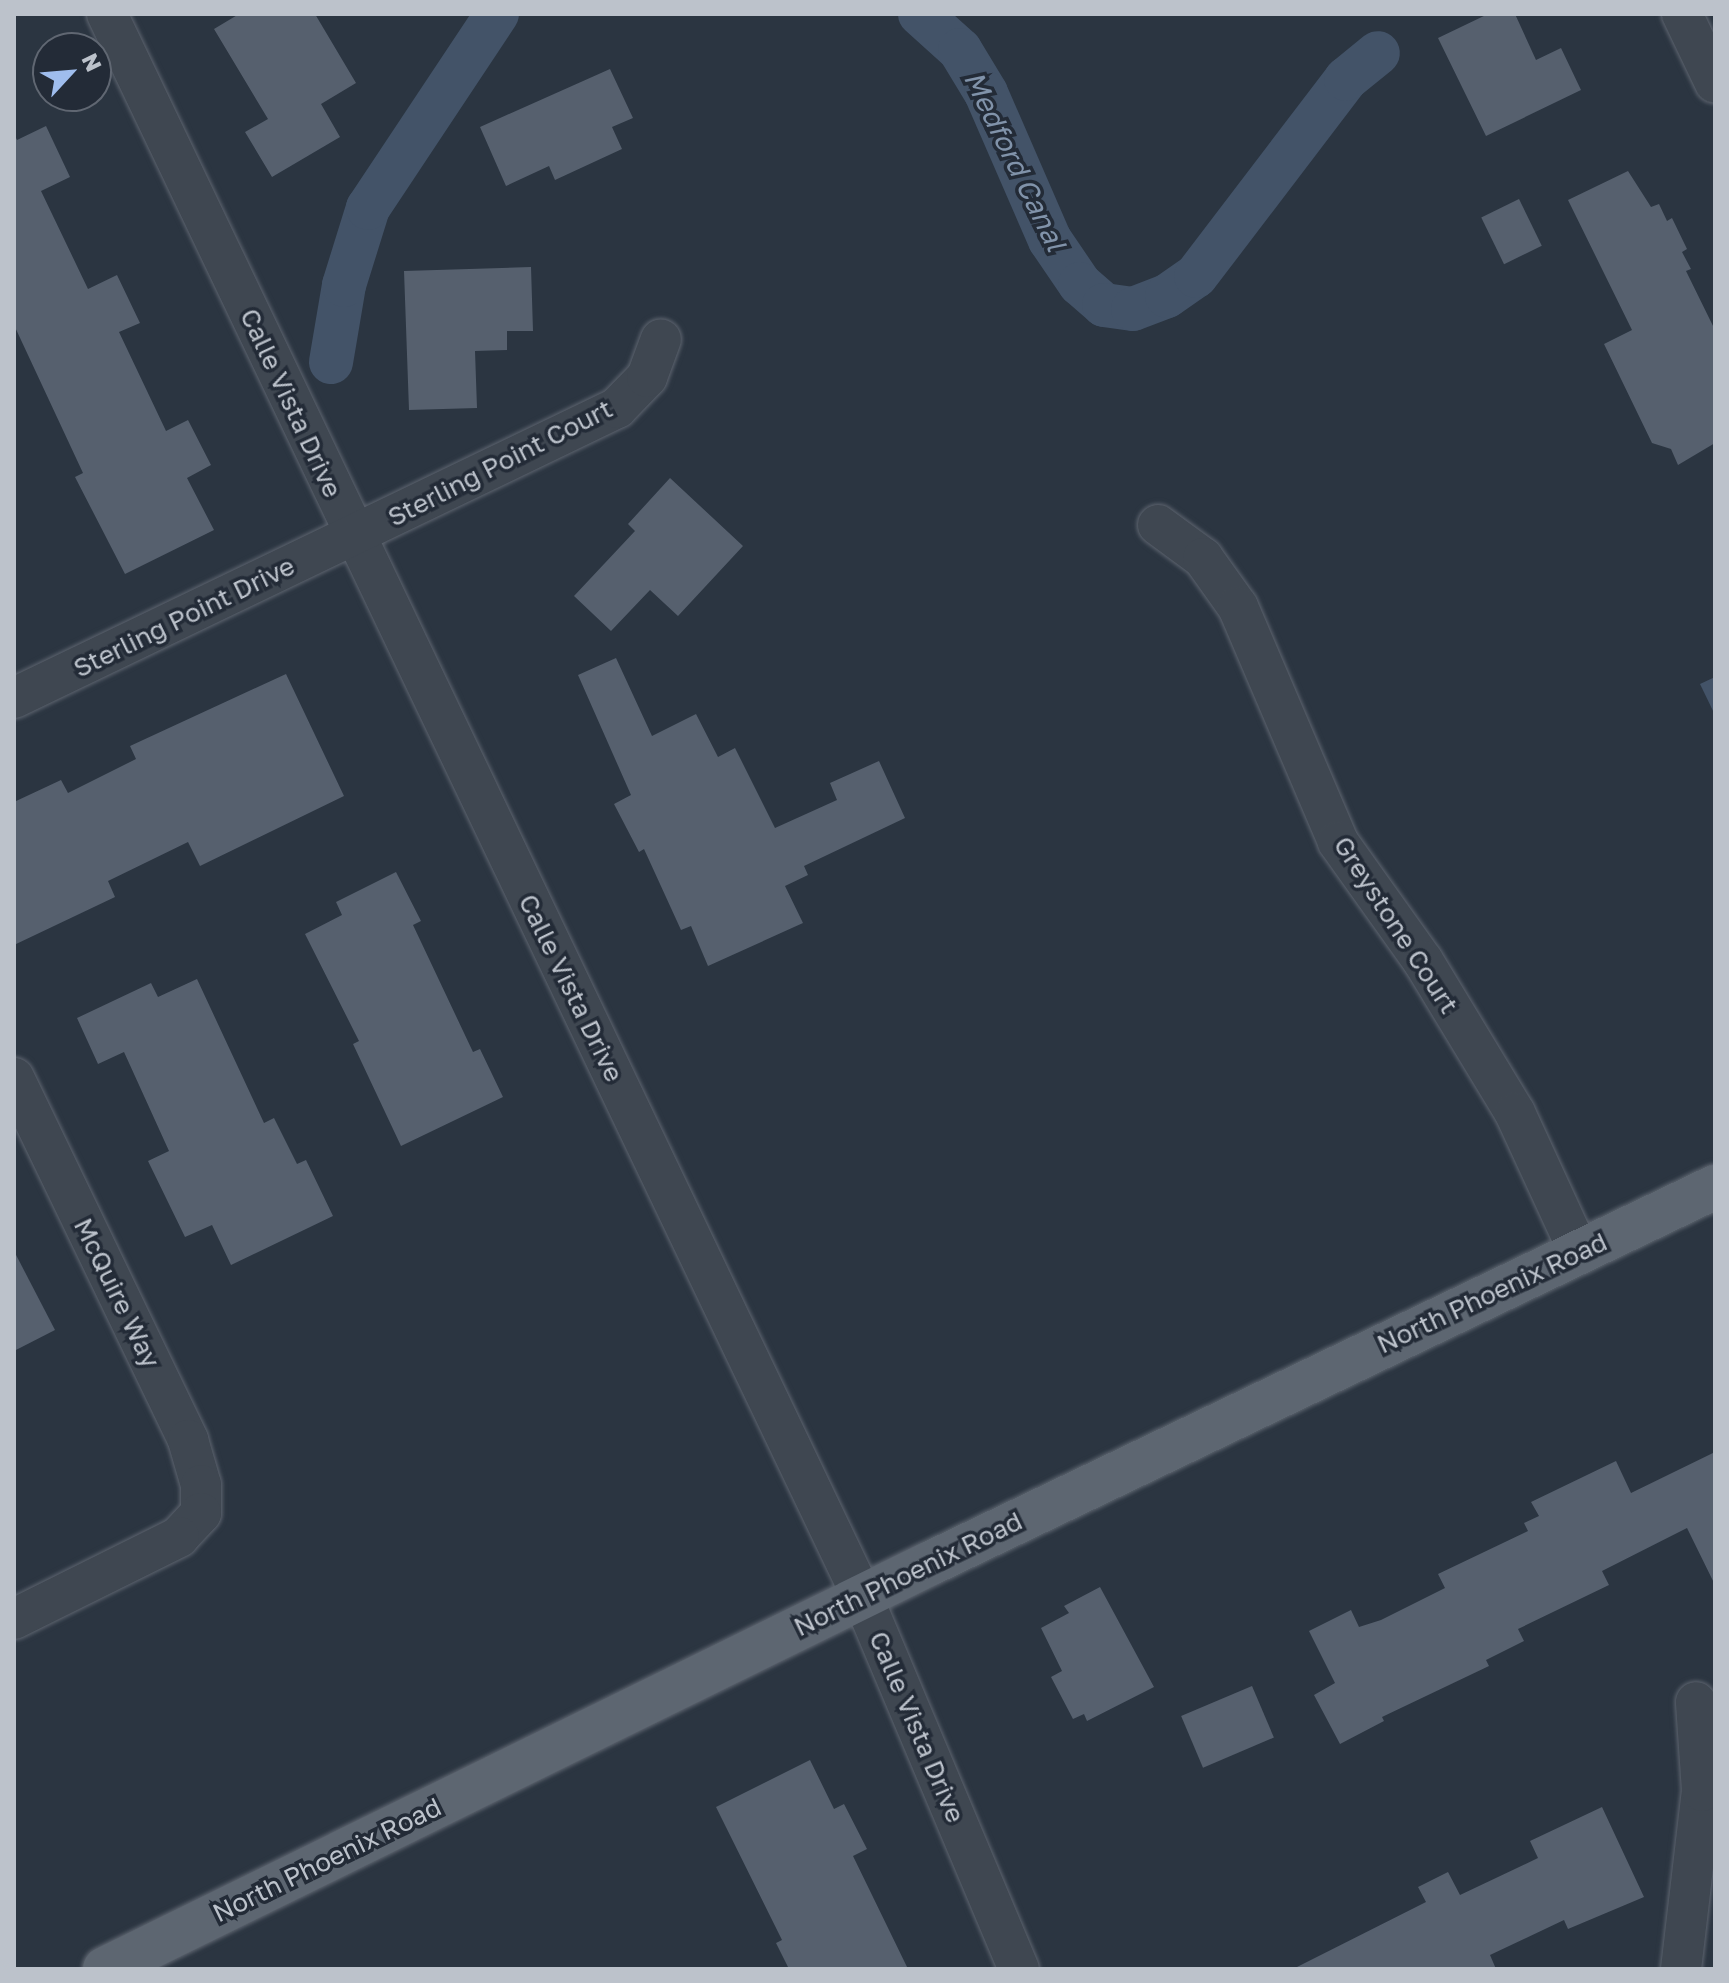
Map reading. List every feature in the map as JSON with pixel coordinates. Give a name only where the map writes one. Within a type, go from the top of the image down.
[{"type":"main road","name":"North Phoenix Road","points":[[105,1969],[862,1596],[1715,1187]]},
{"type":"street","name":"Calle Vista Drive","points":[[107,14],[862,1596],[1019,1969]]},
{"type":"street","points":[[1682,14],[1715,83]]},
{"type":"street","name":"Sterling Point Court","points":[[354,536],[617,408],[647,377],[661,339]]},
{"type":"street","name":"Greystone Court","points":[[1158,525],[1203,558],[1238,607],[1338,842],[1423,961],[1515,1113],[1579,1252]]},
{"type":"street","name":"Sterling Point Drive","points":[[14,698],[354,536]]},
{"type":"street","name":"McQuire Way","points":[[14,1078],[188,1440],[201,1485],[201,1513],[179,1537],[132,1564],[14,1619]]},
{"type":"street","points":[[1681,1969],[1702,1791],[1696,1702]]},
{"type":"water","points":[[1715,677],[1715,715],[1700,684]]},
{"type":"building","points":[[239,14],[315,14],[356,83],[321,104],[340,137],[272,177],[245,132],[268,119],[214,29]]},
{"type":"building","points":[[1488,14],[1515,14],[1536,60],[1561,48],[1581,90],[1486,136],[1438,38]]},
{"type":"building","points":[[610,69],[633,118],[612,127],[622,149],[555,180],[549,166],[506,186],[480,127]]},
{"type":"building","points":[[46,126],[70,177],[41,191],[88,289],[117,275],[140,323],[119,332],[166,431],[188,420],[211,465],[187,478],[214,530],[125,574],[75,477],[83,473],[14,325],[14,134],[17,140]]},
{"type":"building","points":[[1628,171],[1651,207],[1659,204],[1667,221],[1672,218],[1687,249],[1682,252],[1691,269],[1686,271],[1715,330],[1715,443],[1678,465],[1671,449],[1652,443],[1604,344],[1632,330],[1568,200]]},
{"type":"building","points":[[1519,199],[1542,246],[1504,264],[1481,217]]},
{"type":"building","points":[[531,267],[533,331],[507,331],[507,350],[475,351],[477,408],[409,410],[404,271]]},
{"type":"building","points":[[670,478],[743,546],[678,616],[650,590],[611,631],[574,596],[635,531],[628,524]]},
{"type":"building","points":[[616,658],[652,736],[696,714],[718,757],[735,748],[775,828],[837,800],[830,783],[879,761],[905,818],[804,866],[808,875],[785,886],[803,923],[708,966],[691,926],[681,930],[644,849],[639,852],[614,804],[631,795],[578,675]]},
{"type":"building","points":[[286,674],[344,796],[200,866],[188,842],[108,881],[115,897],[14,945],[14,802],[61,780],[68,793],[136,759],[130,746]]},
{"type":"building","points":[[396,872],[421,921],[413,925],[473,1052],[480,1049],[503,1097],[401,1146],[353,1044],[359,1041],[305,934],[342,915],[336,902]]},
{"type":"building","points":[[197,979],[264,1123],[274,1118],[297,1164],[306,1160],[333,1216],[231,1265],[212,1225],[185,1237],[148,1161],[169,1151],[124,1052],[98,1064],[77,1018],[151,983],[158,997]]},
{"type":"building","points":[[14,1251],[55,1330],[14,1351]]},
{"type":"building","points":[[1715,1452],[1715,1585],[1687,1528],[1602,1571],[1609,1585],[1518,1629],[1524,1641],[1486,1660],[1489,1666],[1382,1717],[1384,1721],[1340,1744],[1314,1695],[1335,1683],[1309,1631],[1351,1610],[1359,1627],[1381,1620],[1445,1588],[1438,1574],[1528,1531],[1524,1523],[1539,1516],[1531,1502],[1616,1461],[1631,1493]]},
{"type":"building","points":[[1100,1587],[1154,1687],[1087,1721],[1084,1714],[1073,1719],[1051,1677],[1062,1671],[1041,1628],[1069,1613],[1064,1606]]},
{"type":"building","points":[[1252,1686],[1274,1738],[1203,1768],[1181,1716]]},
{"type":"building","points":[[810,1760],[834,1809],[844,1804],[867,1849],[853,1856],[908,1969],[789,1969],[776,1943],[782,1940],[716,1807]]},
{"type":"building","points":[[1602,1807],[1644,1897],[1568,1929],[1564,1920],[1490,1955],[1496,1969],[1293,1969],[1426,1902],[1418,1887],[1448,1872],[1460,1895],[1538,1858],[1530,1841]]},
{"type":"waterway","name":"Medford Canal","points":[[331,362],[344,285],[368,208],[497,14]]},
{"type":"waterway","name":"Medford Canal","points":[[920,14],[960,50],[986,93],[1050,240],[1080,284],[1104,305],[1133,309],[1167,296],[1196,276],[1346,79],[1378,53]]}]
